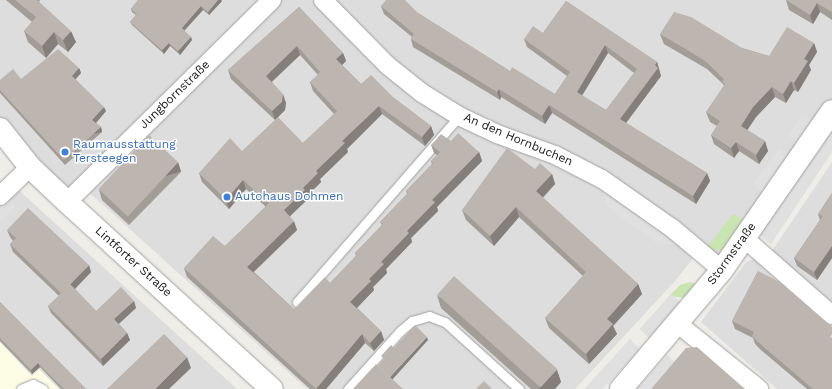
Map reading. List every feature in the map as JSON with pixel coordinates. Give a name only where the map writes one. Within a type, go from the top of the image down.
[{"type":"street","name":"An den Hornbuchen","points":[[323,0],[404,80],[460,116],[497,134],[555,155],[602,179],[672,228],[722,270]]},
{"type":"street","name":"Jungbornstraße","points":[[67,202],[267,1]]},
{"type":"street","name":"Stormstraße","points":[[621,389],[678,324],[722,270],[832,111]]},
{"type":"street","name":"Lintforter Straße","points":[[0,129],[30,167],[272,389]]},
{"type":"street","points":[[0,196],[30,167]]},
{"type":"street","points":[[744,238],[832,315]]},
{"type":"street","points":[[678,324],[759,389]]},
{"type":"lane","points":[[297,302],[460,116]]},
{"type":"lane","points":[[348,389],[400,331],[412,322],[429,316],[445,322],[519,389]]},
{"type":"lane","points":[[21,389],[33,384],[42,389]]},
{"type":"shaded area","points":[[0,0],[832,0],[832,111],[722,270],[699,251],[675,281],[575,389],[307,389],[82,186],[67,202],[0,129]]},
{"type":"shaded area","points":[[802,113],[815,121],[800,144],[788,136]]},
{"type":"shaded area","points":[[832,129],[832,152],[771,244],[759,235]]},
{"type":"shaded area","points":[[779,148],[790,156],[764,193],[753,184]]},
{"type":"shaded area","points":[[832,162],[832,389],[777,389],[701,322],[746,262],[772,251]]},
{"type":"shaded area","points":[[12,184],[237,389],[0,389],[0,196]]},
{"type":"shaded area","points":[[602,189],[680,244],[659,245],[606,206]]},
{"type":"shaded area","points":[[12,196],[15,208],[0,223],[0,208]]},
{"type":"shaded area","points":[[671,294],[682,304],[651,339],[640,329]]},
{"type":"shaded area","points":[[630,339],[640,349],[603,389],[584,389]]},
{"type":"shaded area","points":[[0,342],[32,376],[39,369],[59,389],[0,389]]},
{"type":"shaded area","points":[[667,355],[676,363],[653,389],[637,389]]},
{"type":"green space","points":[[733,214],[745,220],[724,250],[711,250],[707,247]]},
{"type":"green space","points":[[690,282],[697,284],[687,298],[669,296],[680,285]]},
{"type":"building","points":[[15,0],[37,0],[71,31],[63,40],[54,32],[42,46],[24,31],[36,17]]},
{"type":"building","points":[[138,0],[218,0],[208,12],[201,6],[182,28],[191,37],[178,51],[169,43],[162,50],[130,22],[137,14],[131,9]]},
{"type":"building","points":[[386,0],[405,0],[418,13],[510,71],[512,67],[555,94],[570,72],[524,39],[533,26],[543,33],[566,1],[657,62],[655,65],[658,68],[620,119],[707,173],[693,196],[549,105],[542,116],[499,89],[497,92],[411,39],[414,34],[381,6]],"holes":[[[605,45],[637,69],[606,110],[577,92]]]},
{"type":"building","points":[[786,0],[832,0],[832,12],[817,3],[810,15]]},
{"type":"building","points":[[299,7],[343,53],[336,59],[361,84],[371,75],[394,98],[431,126],[422,137],[379,106],[342,141],[345,143],[316,171],[318,173],[303,188],[305,190],[284,210],[294,221],[247,267],[294,309],[325,277],[330,283],[357,255],[355,253],[383,224],[380,222],[408,193],[406,191],[433,163],[431,161],[440,152],[431,145],[441,134],[451,141],[458,133],[479,152],[432,200],[435,202],[407,231],[409,233],[381,262],[384,264],[369,279],[371,281],[350,302],[381,331],[370,343],[362,334],[316,389],[184,268],[213,236],[225,246],[269,203],[243,180],[226,200],[199,173],[230,138],[242,151],[278,117],[303,143],[337,111],[310,82],[320,72],[297,46],[266,76],[283,94],[282,102],[272,111],[228,70]]},
{"type":"building","points":[[674,12],[691,17],[742,48],[769,56],[787,27],[814,43],[804,59],[808,61],[794,83],[791,81],[783,94],[772,87],[753,107],[741,126],[765,141],[756,155],[736,142],[731,148],[711,135],[720,121],[706,112],[725,84],[722,82],[724,79],[704,60],[660,34]]},
{"type":"building","points":[[58,49],[79,68],[72,76],[104,107],[92,120],[101,127],[64,160],[0,90],[0,80],[13,69],[21,79]]},
{"type":"building","points":[[149,135],[178,162],[128,216],[99,189]]},
{"type":"building","points":[[507,148],[535,169],[540,163],[552,174],[536,191],[638,284],[607,319],[613,324],[586,354],[545,318],[586,272],[516,207],[490,236],[462,210]]},
{"type":"building","points":[[832,193],[832,246],[814,272],[794,258],[823,216],[818,214]]},
{"type":"building","points":[[28,208],[89,265],[70,284],[96,311],[121,287],[134,301],[114,319],[127,333],[101,359],[48,306],[61,293],[10,244],[16,238],[7,230]]},
{"type":"building","points":[[758,271],[780,282],[832,327],[832,334],[830,337],[832,338],[832,389],[813,389],[758,342],[752,336],[754,332],[732,321]]},
{"type":"building","points":[[454,276],[557,369],[541,388],[437,295]]},
{"type":"building","points":[[0,302],[86,389],[64,389],[38,363],[31,370],[0,338]]},
{"type":"building","points":[[415,325],[427,337],[390,377],[378,366],[384,359],[381,356],[391,345],[394,348]]},
{"type":"building","points":[[164,334],[187,357],[155,389],[107,389]]},
{"type":"building","points":[[697,347],[745,389],[651,389],[686,348]]},
{"type":"building","points":[[376,364],[403,389],[353,389]]},
{"type":"building","points":[[484,381],[492,389],[476,389]]},
{"type":"place","name":"Raumausstattung Tersteegen","points":[[65,152]]},
{"type":"place","name":"Autohaus Dohmen","points":[[227,197]]}]
